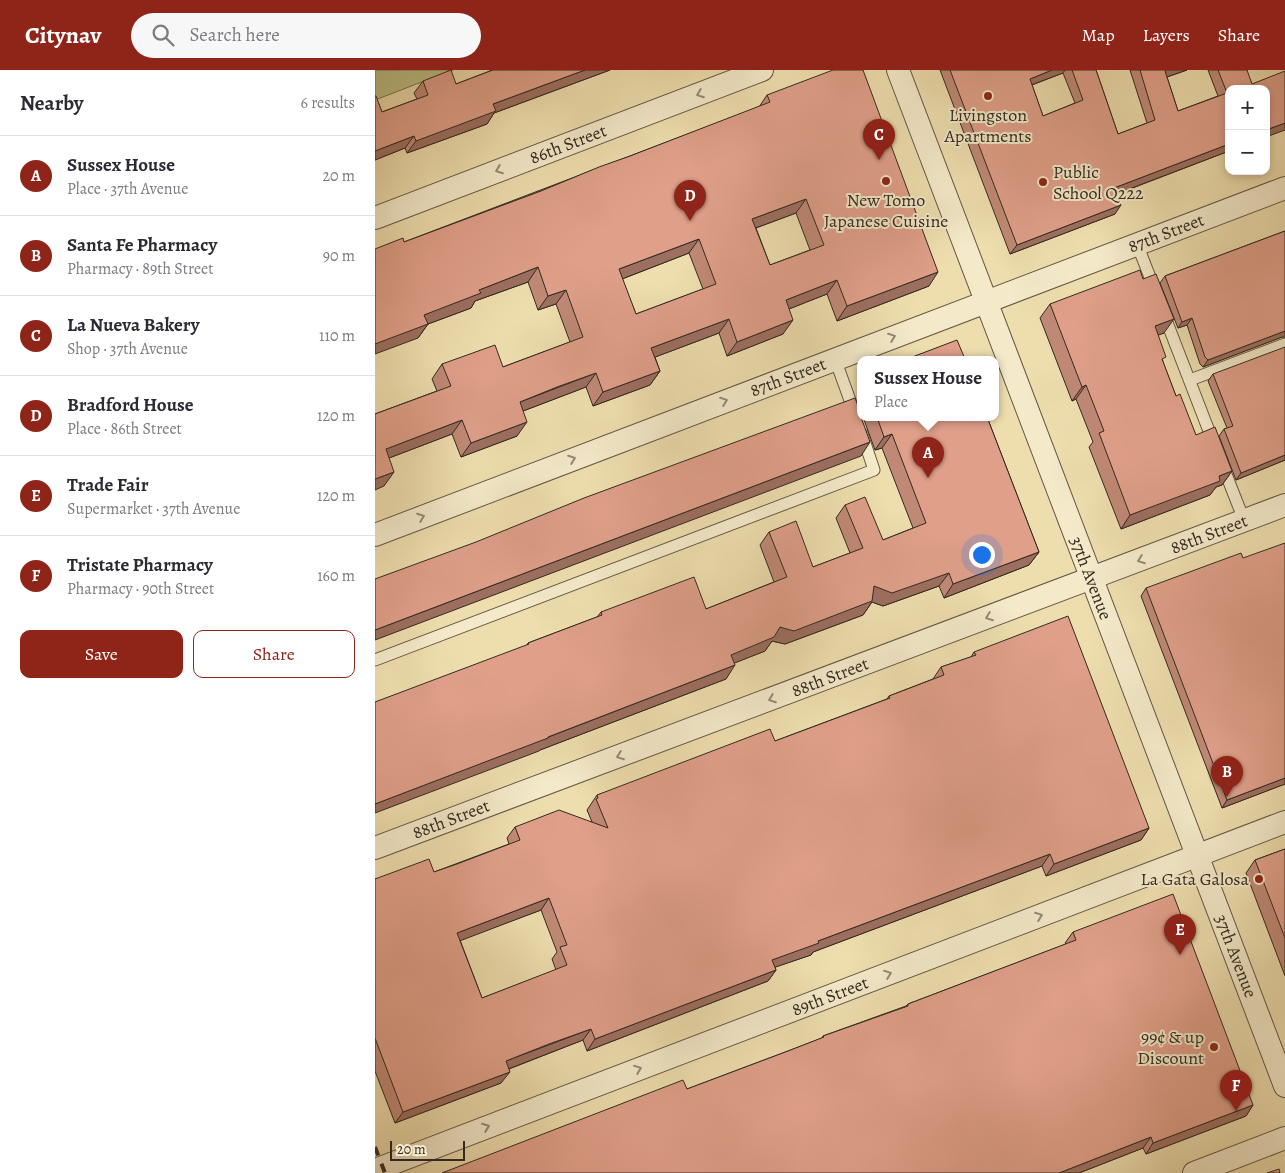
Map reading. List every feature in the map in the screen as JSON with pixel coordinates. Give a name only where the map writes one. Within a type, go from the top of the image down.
[{"type":"street","name":"86th Street","points":[[375,218],[762,70]]},
{"type":"street","name":"37th Avenue","points":[[898,70],[1285,1086]]},
{"type":"street","name":"87th Street","points":[[375,535],[1285,188]]},
{"type":"street","name":"88th Street","points":[[375,848],[1285,505]]},
{"type":"street","name":"89th Street","points":[[375,1170],[1285,822]]},
{"type":"street","points":[[1193,1173],[1285,1138]]},
{"type":"lane","points":[[1137,244],[1244,520]]},
{"type":"lane","points":[[1190,380],[1285,344]]},
{"type":"lane","points":[[375,660],[874,470],[835,359]]},
{"type":"green space","points":[[375,70],[453,70],[375,100]]},
{"type":"building","points":[[451,70],[456,84],[493,70],[585,70],[493,104],[496,111],[416,141],[414,136],[375,151],[375,96],[382,112],[428,95],[423,81]]},
{"type":"building","points":[[833,70],[863,70],[938,272],[847,306],[837,280],[786,300],[793,320],[737,342],[729,319],[651,348],[660,371],[603,392],[596,373],[520,402],[527,422],[471,443],[462,420],[386,449],[394,472],[375,479],[375,414],[451,386],[442,364],[495,345],[503,367],[583,337],[566,290],[548,296],[538,267],[479,290],[481,293],[424,315],[428,324],[375,344],[375,249],[403,238],[404,242],[770,102],[767,95]],"holes":[[[806,199],[824,245],[770,265],[752,219]],[[699,239],[716,284],[636,314],[619,269]]]},
{"type":"building","points":[[950,70],[1052,70],[1030,79],[1043,116],[1083,100],[1072,70],[1096,70],[1118,134],[1155,120],[1140,70],[1166,70],[1178,111],[1225,94],[1225,146],[1114,188],[1121,205],[1017,245]]},
{"type":"building","points":[[1218,70],[1247,70],[1252,84],[1285,71],[1285,123],[1270,129],[1270,85],[1225,85],[1225,88]]},
{"type":"building","points":[[1285,231],[1285,331],[1208,360],[1205,357],[1192,318],[1182,322],[1165,276]]},
{"type":"building","points":[[1140,270],[1143,279],[1156,274],[1174,319],[1155,326],[1166,357],[1162,359],[1176,396],[1180,394],[1196,435],[1215,427],[1232,471],[1219,476],[1220,481],[1130,515],[1099,433],[1104,431],[1086,385],[1082,387],[1050,304]]},
{"type":"building","points":[[957,340],[964,356],[915,356]]},
{"type":"building","points":[[1285,347],[1285,455],[1241,473],[1224,429],[1233,426],[1213,374]]},
{"type":"building","points":[[855,398],[857,403],[857,421],[862,421],[870,442],[375,630],[375,579],[476,542],[584,498]]},
{"type":"building","points":[[878,421],[989,421],[1039,552],[953,584],[949,573],[892,593],[874,586],[872,601],[794,631],[780,627],[774,637],[731,655],[735,665],[375,804],[375,702],[529,644],[602,615],[601,612],[694,577],[706,609],[787,577],[769,532],[796,521],[813,567],[863,548],[845,505],[865,497],[883,540],[926,523],[892,434],[884,437]]},
{"type":"building","points":[[1285,543],[1285,778],[1227,800],[1146,588],[1241,553],[1243,558]]},
{"type":"building","points":[[1068,616],[1149,828],[1054,864],[1050,854],[818,941],[819,943],[772,960],[776,970],[595,1039],[591,1029],[549,1044],[506,1061],[510,1072],[403,1112],[375,1038],[375,879],[429,859],[434,872],[457,864],[520,840],[515,827],[559,810],[608,828],[596,799],[598,798],[597,795],[770,729],[775,741],[890,698],[889,696],[944,675],[941,667],[976,655],[974,652]],"holes":[[[549,898],[567,945],[560,947],[567,965],[482,998],[457,933]]]},
{"type":"building","points":[[1285,849],[1285,938],[1255,860]]},
{"type":"building","points":[[1173,894],[1253,1105],[1153,1143],[1151,1137],[1059,1173],[442,1173],[683,1080],[687,1089],[823,1036],[908,1006],[908,1004],[1076,940],[1073,932]]},
{"type":"building","points":[[1279,1169],[1280,1173],[1267,1173]]},
{"type":"railway","points":[[375,1147],[385,1173]]},
{"type":"place","name":"Livingston Apartments","points":[[988,96]]},
{"type":"place","name":"La Nueva Bakery","points":[[879,160]]},
{"type":"place","name":"New Tomo Japanese Cuisine","points":[[886,181]]},
{"type":"place","name":"Public School Q222","points":[[1043,182]]},
{"type":"place","name":"Bradford House","points":[[690,221]]},
{"type":"place","name":"Sussex House","points":[[928,478]]},
{"type":"place","name":"Santa Fe Pharmacy","points":[[1227,797]]},
{"type":"place","name":"La Gata Galosa","points":[[1259,879]]},
{"type":"place","name":"Trade Fair","points":[[1180,955]]},
{"type":"place","name":"99¢ & up Discount","points":[[1214,1047]]},
{"type":"place","name":"Tristate Pharmacy","points":[[1236,1111]]}]
